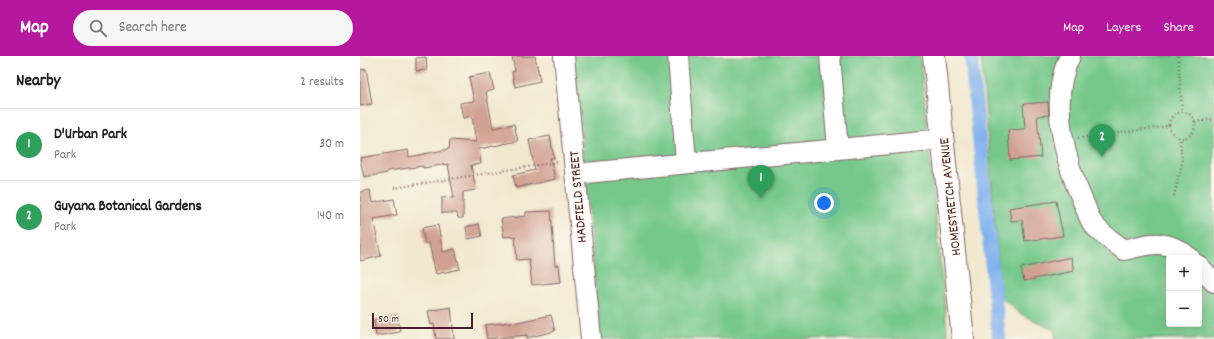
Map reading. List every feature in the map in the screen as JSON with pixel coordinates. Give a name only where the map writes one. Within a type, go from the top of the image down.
[{"type":"main road","name":"HOMESTRETCH AVENUE","points":[[934,56],[963,339]]},
{"type":"street","name":"HADFIELD STREET","points":[[564,56],[591,339]]},
{"type":"street","points":[[678,56],[686,163]]},
{"type":"street","points":[[830,56],[838,149]]},
{"type":"street","points":[[1070,56],[1066,65],[1059,108],[1063,140],[1079,193],[1094,224],[1124,250],[1150,243],[1176,247],[1186,255]]},
{"type":"street","points":[[574,166],[686,163],[943,139]]},
{"type":"street","points":[[1202,269],[1214,282]]},
{"type":"path","points":[[1178,56],[1182,112]]},
{"type":"path","points":[[1182,112],[1190,114],[1195,122],[1192,134],[1180,138],[1173,134],[1169,126],[1174,114],[1182,112]]},
{"type":"path","points":[[1195,122],[1214,119]]},
{"type":"path","points":[[1063,140],[1169,126]]},
{"type":"path","points":[[1174,196],[1182,163],[1180,138]]},
{"type":"path","points":[[394,188],[574,166]]},
{"type":"green space","points":[[574,56],[920,56],[948,339],[600,339]]},
{"type":"green space","points":[[981,56],[1214,56],[1214,339],[1056,339],[1054,330],[1019,313],[1001,297]]},
{"type":"building","points":[[512,56],[535,56],[540,81],[515,87],[512,72],[515,71]]},
{"type":"building","points":[[426,57],[427,70],[416,71],[416,58]]},
{"type":"building","points":[[366,69],[372,104],[360,106],[360,70]]},
{"type":"building","points":[[490,73],[494,90],[486,92],[493,128],[514,124],[518,141],[479,149],[481,164],[471,165],[476,190],[463,192],[463,218],[458,218],[457,213],[442,213],[442,197],[454,198],[448,164],[387,171],[387,173],[364,177],[360,158],[408,150],[409,157],[449,149],[450,140],[476,142],[472,116],[463,118],[460,103],[474,101],[469,77]]},
{"type":"building","points":[[1048,102],[1049,115],[1037,116],[1041,157],[1010,160],[1008,130],[1025,129],[1023,104]]},
{"type":"building","points":[[550,136],[554,158],[550,158],[555,179],[516,188],[513,175],[535,170],[529,140]]},
{"type":"building","points":[[370,190],[372,203],[394,199],[397,215],[373,219],[381,256],[360,261],[360,192]]},
{"type":"building","points":[[1056,201],[1063,236],[1025,241],[1022,220],[1011,221],[1009,208]]},
{"type":"building","points":[[551,211],[555,266],[559,265],[561,282],[532,285],[529,259],[517,260],[515,236],[504,237],[501,219],[526,216],[526,212]]},
{"type":"building","points":[[479,224],[482,236],[468,239],[466,227]]},
{"type":"building","points":[[438,225],[443,252],[455,249],[460,269],[436,274],[429,243],[425,244],[422,228]]},
{"type":"building","points":[[1071,257],[1074,271],[1024,281],[1021,268]]},
{"type":"building","points":[[451,307],[454,339],[436,339],[434,324],[431,325],[428,311]]},
{"type":"building","points":[[551,315],[555,331],[527,338],[527,335],[487,339],[485,325],[513,323]]},
{"type":"building","points":[[398,316],[400,332],[376,336],[374,320]]},
{"type":"waterway","points":[[971,56],[999,339]]},
{"type":"place","name":"Guyana Botanical Gardens","points":[[1102,157]]},
{"type":"place","name":"D'Urban Park","points":[[761,198]]}]
